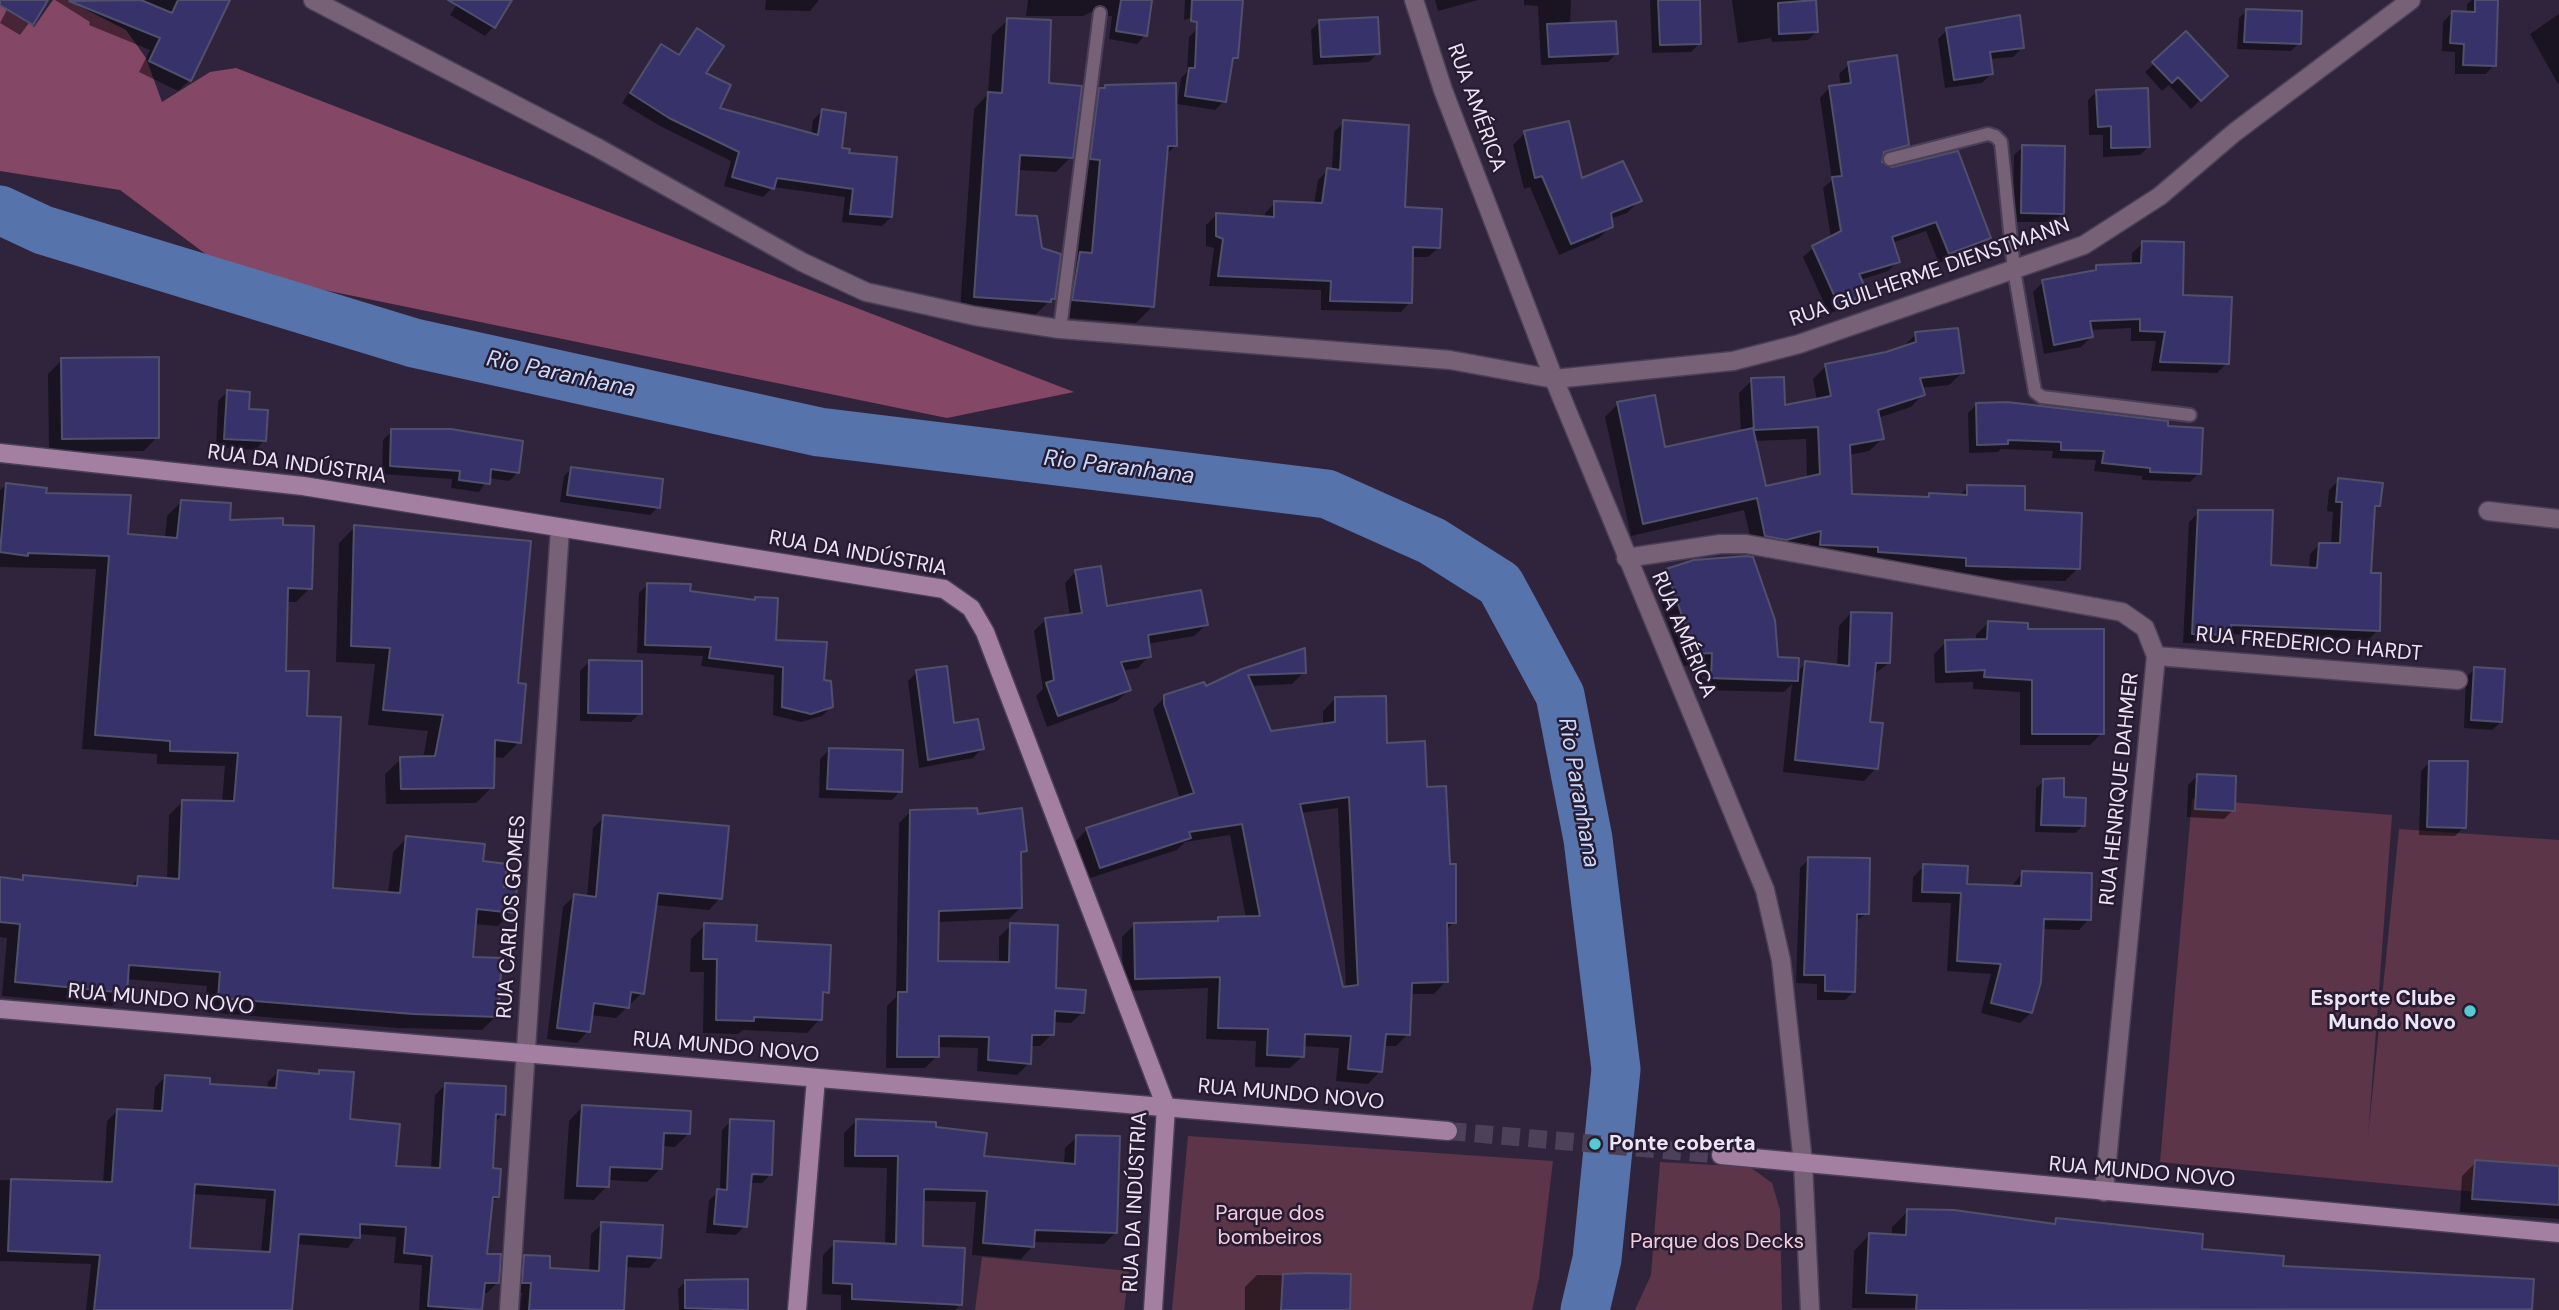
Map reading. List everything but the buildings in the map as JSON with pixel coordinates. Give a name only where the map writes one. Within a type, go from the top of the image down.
[{"type":"main road","name":"RUA DA INDÚSTRIA","points":[[0,453],[303,486],[944,589],[971,608],[985,632],[1166,1107],[1153,1310]]},
{"type":"main road","name":"RUA MUNDO NOVO","points":[[0,1009],[1448,1131]]},
{"type":"main road","points":[[797,1310],[816,1078]]},
{"type":"main road","name":"RUA MUNDO NOVO","points":[[1721,1155],[2559,1233]]},
{"type":"street","name":"RUA AMÉRICA","points":[[1414,0],[1443,90],[1554,379],[1765,890],[1781,960],[1803,1163],[1811,1310]]},
{"type":"street","name":"RUA GUILHERME DIENSTMANN","points":[[323,3],[598,148],[802,262],[866,292],[975,316],[1060,329],[1450,360],[1554,379],[1733,361],[1799,344],[2084,245],[2160,196],[2235,132],[2411,0]]},
{"type":"street","points":[[2488,511],[2559,519]]},
{"type":"street","name":"RUA CARLOS GOMES","points":[[509,1310],[559,528]]},
{"type":"street","name":"RUA HENRIQUE DAHMER","points":[[1626,558],[1720,544],[1746,544],[2122,611],[2145,628],[2156,656],[2104,1192]]},
{"type":"street","name":"RUA FREDERICO HARDT","points":[[2156,656],[2458,680]]},
{"type":"lane","points":[[1060,329],[1100,13]]},
{"type":"lane","points":[[1890,159],[1988,134],[1995,136],[2001,142],[2014,270],[2035,392],[2042,397],[2190,415]]},
{"type":"green space","points":[[2192,799],[2392,815],[2368,1137],[2399,829],[2559,840],[2559,1200],[2160,1162]]},
{"type":"green space","name":"Parque dos bombeiros","points":[[1188,1136],[1553,1161],[1539,1278],[1532,1310],[1172,1310]]},
{"type":"green space","name":"Parque dos Decks","points":[[1660,1162],[1750,1167],[1772,1183],[1780,1210],[1782,1310],[1635,1310],[1651,1275]]},
{"type":"green space","points":[[982,1257],[1129,1271],[1124,1310],[975,1310]]},
{"type":"shaded area","points":[[0,0],[34,27],[53,0],[67,0],[126,30],[146,58],[162,102],[210,72],[236,68],[1074,392],[947,418],[227,270],[120,190],[0,171]]},
{"type":"waterway","name":"Rio Paranhana","points":[[0,210],[43,230],[414,343],[819,432],[1327,494],[1432,541],[1500,584],[1560,695],[1588,839],[1616,1069],[1597,1259],[1585,1310]]},
{"type":"tunnel","points":[[1448,1131],[1721,1155]]},
{"type":"place","name":"Esporte Clube Mundo Novo","points":[[2470,1011]]},
{"type":"place","name":"Ponte coberta","points":[[1595,1144]]}]
